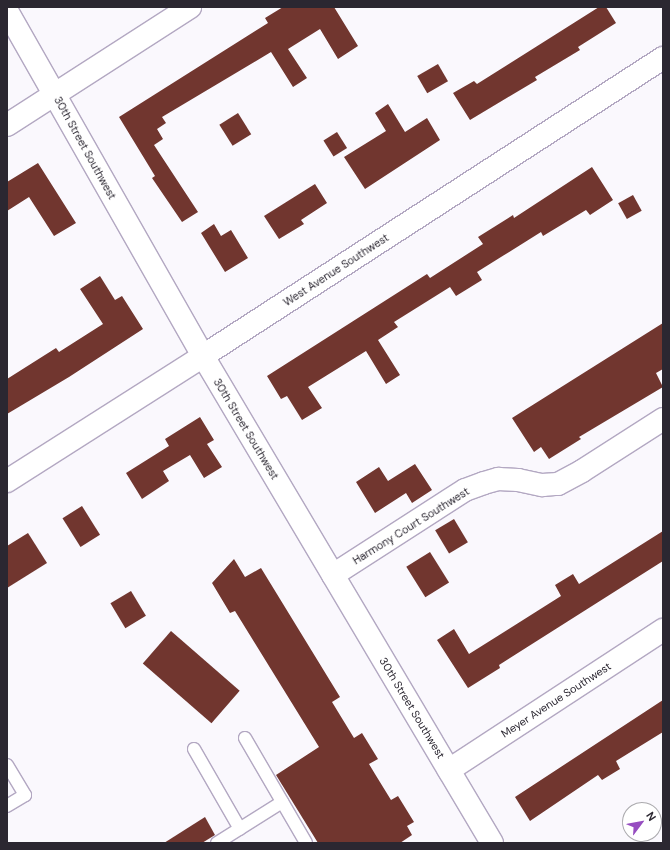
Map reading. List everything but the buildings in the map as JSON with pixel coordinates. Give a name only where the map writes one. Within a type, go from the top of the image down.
[{"type":"street","points":[[7,125],[190,7]]},
{"type":"street","name":"30th Street Southwest","points":[[7,11],[203,356],[492,843]]},
{"type":"street","name":"West Avenue Southwest","points":[[7,480],[203,356],[663,58]]},
{"type":"street","name":"Harmony Court Southwest","points":[[333,575],[465,490],[484,482],[498,480],[518,480],[542,485],[558,484],[582,471],[663,419]]},
{"type":"street","name":"Meyer Avenue Southwest","points":[[449,770],[663,630]]},
{"type":"lane","points":[[245,738],[306,843]]},
{"type":"lane","points":[[194,749],[240,829]]},
{"type":"lane","points":[[7,765],[25,795],[7,806]]},
{"type":"lane","points":[[217,843],[282,802]]}]
